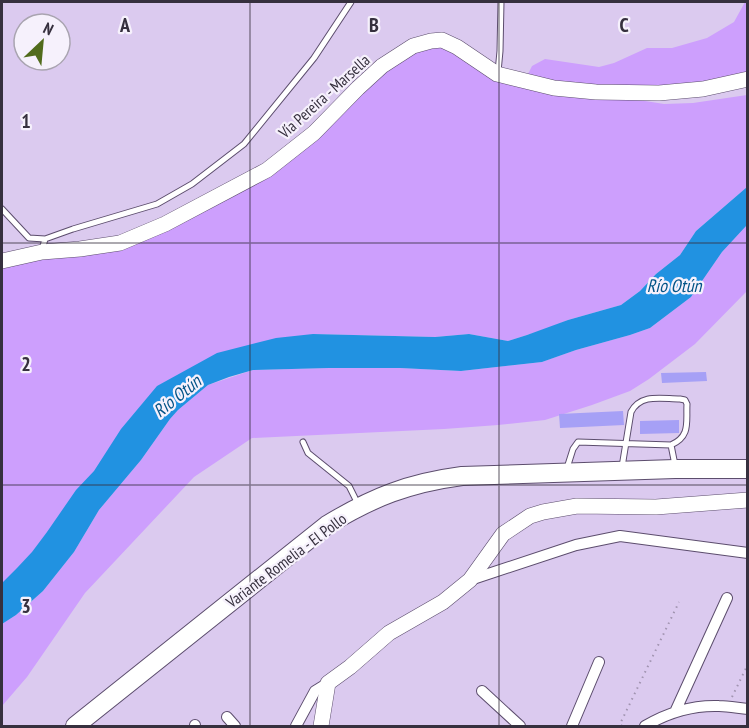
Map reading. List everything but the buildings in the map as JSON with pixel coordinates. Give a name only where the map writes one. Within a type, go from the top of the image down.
[{"type":"highway","name":"Variante Romelia - El Pollo","points":[[75,726],[319,531],[359,506],[381,496],[432,480],[462,476],[747,469]]},
{"type":"main road","name":"Vía Pereira - Marsella","points":[[2,261],[44,245],[81,249],[120,243],[165,224],[267,170],[315,133],[382,66],[413,46],[431,40],[442,40],[457,46],[497,74],[554,88],[596,92],[659,93],[703,89],[747,79]]},
{"type":"main road","points":[[321,726],[328,683],[388,633],[443,602],[470,580],[503,534],[530,516],[577,506],[656,507],[747,500]]},
{"type":"street","points":[[470,580],[576,545],[620,536],[747,553]]},
{"type":"street","points":[[675,712],[727,598]]},
{"type":"street","points":[[572,726],[599,662]]},
{"type":"street","points":[[296,726],[315,691],[328,683]]},
{"type":"street","points":[[482,691],[520,726]]},
{"type":"street","points":[[645,726],[675,712],[708,706],[747,709]]},
{"type":"street","points":[[227,717],[235,726]]},
{"type":"lane","points":[[2,209],[29,238],[44,245],[73,229],[158,204],[192,184],[244,144],[314,58],[351,2]]},
{"type":"lane","points":[[497,74],[501,2]]},
{"type":"lane","points":[[565,473],[573,449],[578,442],[626,444],[671,445],[679,442],[686,434],[687,404],[685,400],[650,399],[635,404],[628,421],[626,444],[621,471]]},
{"type":"lane","points":[[303,441],[308,453],[345,481],[359,506]]},
{"type":"lane","points":[[671,445],[675,469]]},
{"type":"path","points":[[622,726],[620,724],[679,602]]},
{"type":"path","points":[[727,707],[747,664]]},
{"type":"shaded area","points":[[747,2],[747,79],[659,93],[526,78],[532,66],[545,59],[599,67],[614,63],[647,48],[672,48],[707,38],[734,22]]},
{"type":"shaded area","points":[[429,41],[523,88],[584,99],[639,100],[664,104],[693,103],[747,95],[747,187],[696,231],[680,255],[621,305],[508,341],[469,334],[435,337],[313,334],[143,403],[2,603],[2,260],[120,243],[267,170],[393,59]]},
{"type":"shaded area","points":[[747,225],[747,291],[695,344],[630,391],[545,420],[444,429],[252,438],[194,477],[85,593],[27,677],[2,706],[2,624],[43,591],[74,552],[99,510],[141,460],[170,419],[208,385],[253,370],[400,368],[461,371],[542,362],[650,328],[691,297],[722,252]]},
{"type":"water","name":"Río Otún","points":[[747,187],[747,225],[722,252],[691,297],[650,328],[542,362],[461,371],[400,368],[253,370],[208,385],[170,419],[141,460],[99,510],[74,552],[43,591],[2,624],[2,583],[32,552],[76,490],[94,471],[121,429],[157,386],[217,353],[276,338],[313,334],[435,337],[469,334],[508,341],[621,305],[680,255],[696,231]]}]
